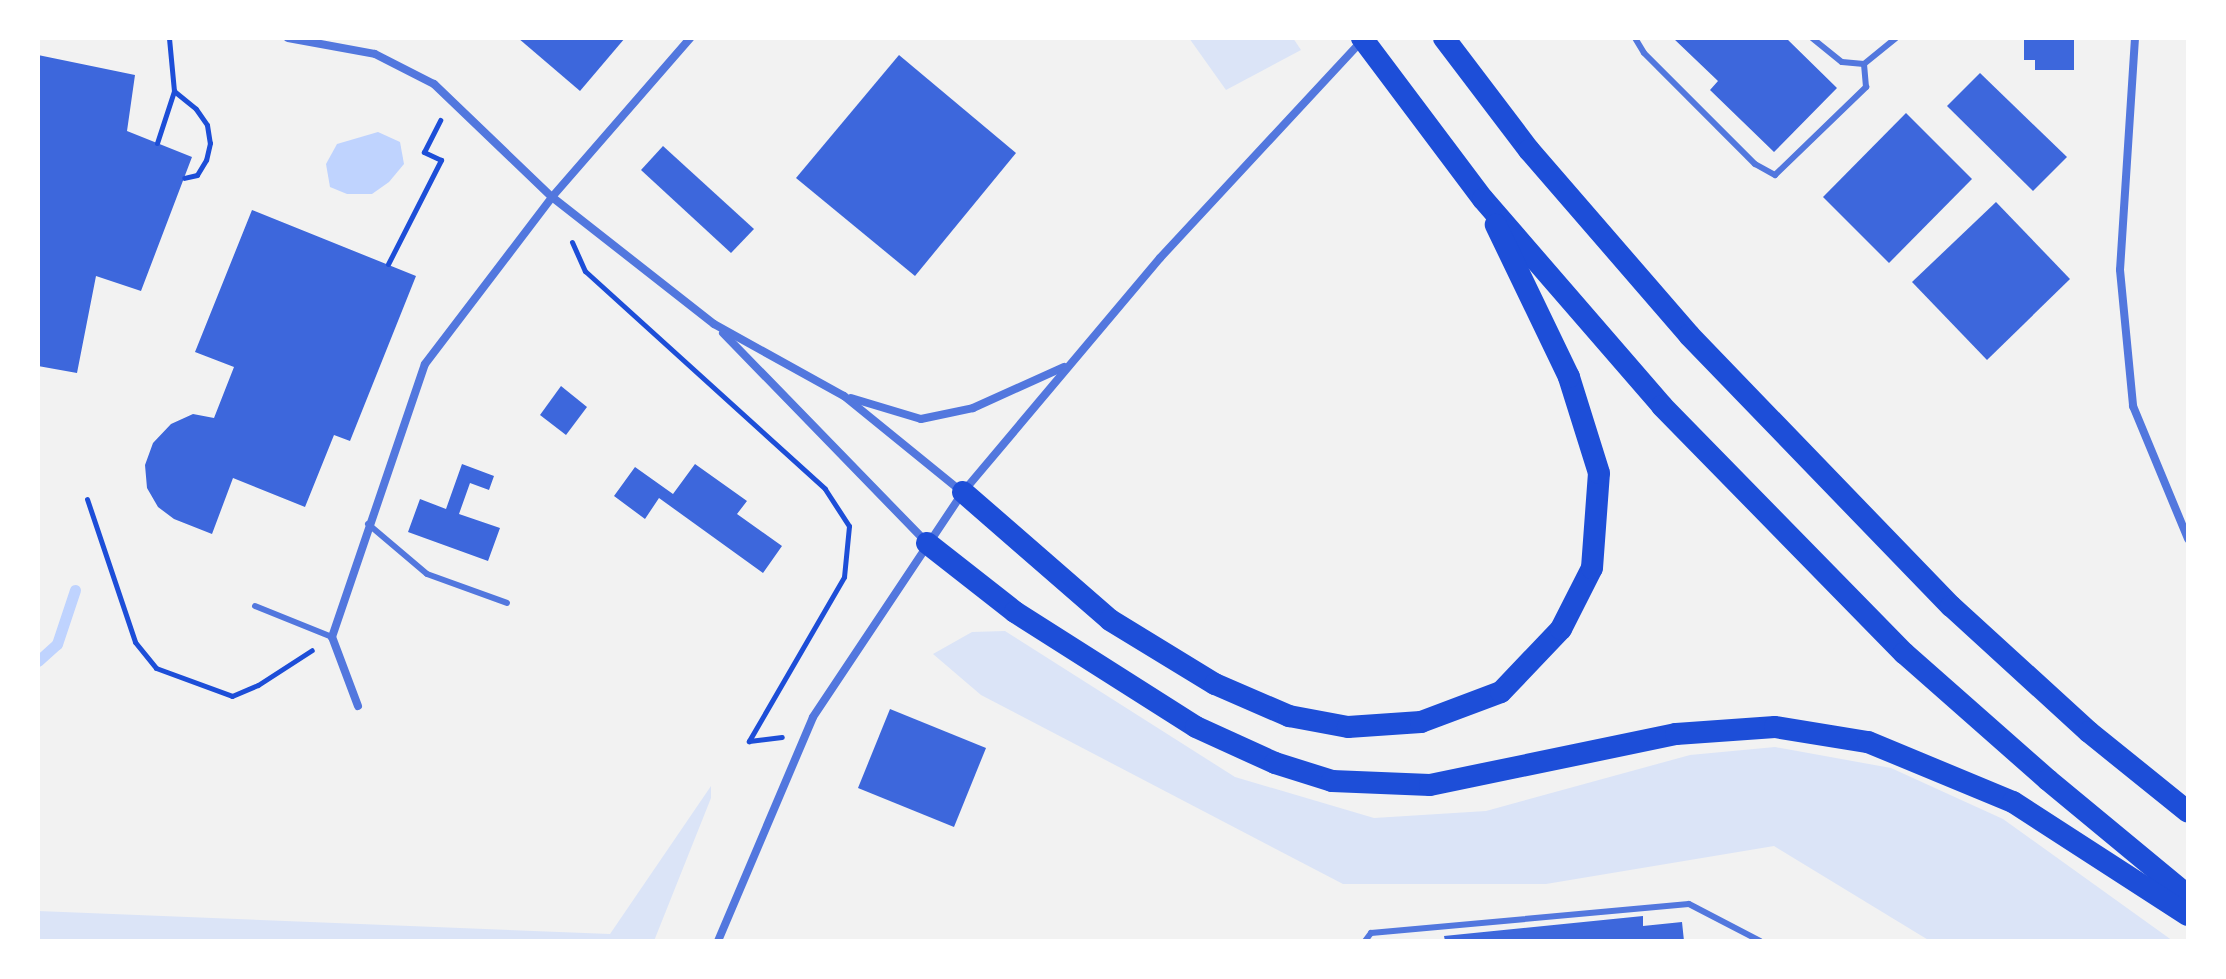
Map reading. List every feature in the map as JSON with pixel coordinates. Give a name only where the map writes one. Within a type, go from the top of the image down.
[{"type":"highway","points":[[1363,38],[1483,199],[1662,406],[1904,653],[2048,780],[2188,896]]},
{"type":"highway","points":[[1444,38],[1529,150],[1689,335],[1951,606],[2089,732],[2188,812]]},
{"type":"highway","points":[[963,492],[1110,620],[1215,684],[1289,716],[1348,727],[1421,722],[1501,692],[1561,629],[1592,568],[1599,473],[1569,377],[1483,199]]},
{"type":"highway","points":[[927,543],[1015,612],[1196,727],[1275,763],[1332,781],[1430,785],[1676,734],[1775,727],[1868,742],[2013,802],[2188,915]]},
{"type":"street","points":[[288,38],[375,54],[434,84],[552,197],[714,324],[927,543]]},
{"type":"street","points":[[358,706],[332,637],[425,364],[552,197],[690,38]]},
{"type":"street","points":[[718,941],[803,735],[963,492],[1160,258],[1363,38]]},
{"type":"street","points":[[2135,38],[2120,270],[2133,406],[2188,539]]},
{"type":"street","points":[[714,324],[844,396],[963,492]]},
{"type":"street","points":[[844,396],[921,419],[973,408],[1069,365]]},
{"type":"lane","points":[[1635,38],[1644,53],[1755,164],[1775,175],[1866,87],[1864,64]]},
{"type":"lane","points":[[1812,38],[1842,62],[1864,64],[1896,38]]},
{"type":"lane","points":[[368,524],[427,574],[507,603]]},
{"type":"lane","points":[[255,606],[332,637]]},
{"type":"lane","points":[[1365,941],[1371,933],[1689,904],[1760,941]]},
{"type":"path","points":[[157,143],[174,91],[169,38]]},
{"type":"path","points":[[174,91],[196,109],[207,125],[210,143],[206,160],[197,175],[184,178]]},
{"type":"path","points":[[388,264],[441,160],[424,152],[434,132]]},
{"type":"path","points":[[552,197],[585,271],[825,489],[849,526],[844,577],[749,741],[803,735]]},
{"type":"path","points":[[87,499],[135,642],[156,668],[232,696],[258,685],[332,637]]},
{"type":"shaded area","points":[[1189,38],[1293,38],[1301,50],[1226,90]]},
{"type":"shaded area","points":[[1005,631],[1235,777],[1374,818],[1486,811],[1690,755],[1775,747],[1891,768],[2003,819],[2173,941],[1930,941],[1774,846],[1546,884],[1343,884],[981,695],[933,654],[972,632]]},
{"type":"shaded area","points":[[711,786],[711,798],[654,941],[38,941],[38,911],[610,934]]},
{"type":"water","points":[[378,132],[400,142],[404,164],[389,182],[372,194],[347,194],[330,187],[326,164],[337,144]]},
{"type":"building","points":[[518,38],[625,38],[580,91]]},
{"type":"building","points":[[1673,38],[1786,38],[1837,88],[1774,152],[1710,90],[1718,81]]},
{"type":"building","points":[[2024,38],[2074,38],[2074,70],[2035,70],[2035,60],[2024,60]]},
{"type":"building","points":[[38,55],[135,75],[127,131],[192,157],[141,291],[96,276],[77,373],[38,366]]},
{"type":"building","points":[[899,55],[1016,153],[915,276],[796,178]]},
{"type":"building","points":[[1980,73],[2067,157],[2033,191],[1947,106]]},
{"type":"building","points":[[1906,113],[1972,179],[1889,263],[1823,197]]},
{"type":"building","points":[[663,146],[754,229],[731,253],[641,170]]},
{"type":"building","points":[[1996,202],[2070,279],[1987,360],[1912,282]]},
{"type":"building","points":[[252,210],[416,276],[350,441],[334,435],[305,507],[233,478],[212,534],[174,519],[158,507],[147,488],[145,465],[153,443],[171,424],[193,414],[214,418],[234,367],[195,352]]},
{"type":"building","points":[[561,386],[587,407],[566,435],[540,415]]},
{"type":"building","points":[[462,464],[494,476],[489,490],[470,483],[459,514],[500,528],[488,561],[408,532],[420,499],[446,509]]},
{"type":"building","points":[[695,464],[747,501],[737,514],[782,546],[763,573],[659,498],[645,519],[614,496],[635,467],[673,494]]},
{"type":"building","points":[[890,709],[986,748],[954,827],[858,788]]},
{"type":"building","points":[[1643,916],[1643,926],[1682,922],[1684,941],[1445,941],[1444,936]]},
{"type":"waterway","points":[[38,661],[57,644],[75,590]]}]
